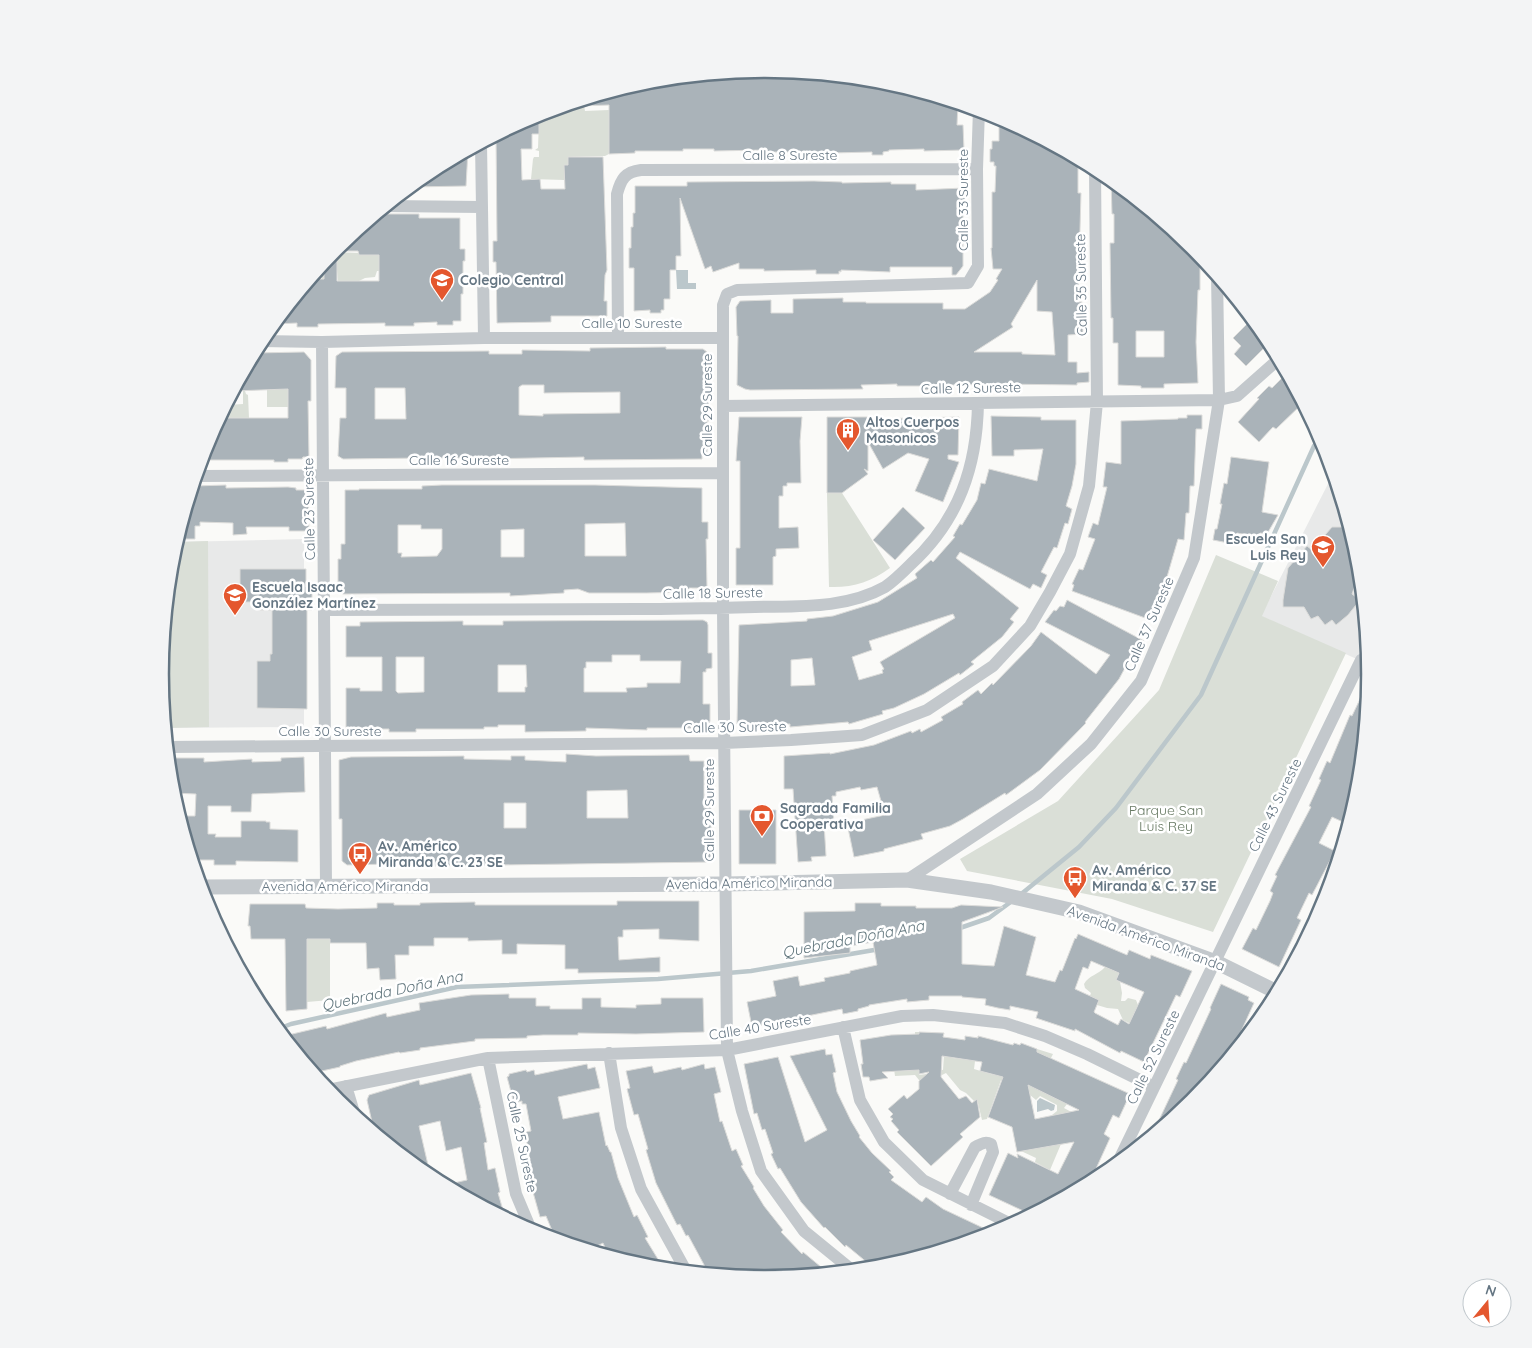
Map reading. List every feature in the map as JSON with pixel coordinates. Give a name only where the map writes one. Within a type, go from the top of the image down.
[{"type":"street","name":"Calle 33 Sureste","points":[[721,338],[722,304],[728,294],[737,290],[968,283],[978,266],[977,169],[980,117]]},
{"type":"street","points":[[481,150],[484,338]]},
{"type":"street","name":"Calle 8 Sureste","points":[[618,337],[617,194],[623,177],[633,171],[977,169]]},
{"type":"street","name":"Calle 35 Sureste","points":[[1095,177],[1098,402]]},
{"type":"street","points":[[397,206],[481,206]]},
{"type":"street","name":"Calle 37 Sureste","points":[[907,880],[1037,794],[1090,744],[1141,681],[1194,558],[1219,400],[1217,285]]},
{"type":"street","name":"Calle 10 Sureste","points":[[271,341],[618,337],[721,338]]},
{"type":"street","name":"Calle 29 Sureste","points":[[721,338],[723,406],[724,884],[727,1050],[742,1111],[761,1171],[804,1231],[845,1265]]},
{"type":"street","name":"Calle 23 Sureste","points":[[322,342],[326,886]]},
{"type":"street","name":"Calle 12 Sureste","points":[[723,406],[1219,400],[1237,396],[1275,363]]},
{"type":"street","name":"Calle 30 Sureste","points":[[174,747],[724,743],[862,735],[927,710],[993,666],[1030,626],[1070,554],[1089,486],[1098,402]]},
{"type":"street","name":"Calle 18 Sureste","points":[[325,610],[723,609],[839,603],[869,594],[886,586],[919,557],[957,506],[976,444],[978,403]]},
{"type":"street","name":"Calle 16 Sureste","points":[[203,476],[722,473]]},
{"type":"street","name":"Calle 43 Sureste","points":[[1216,962],[1361,660]]},
{"type":"street","name":"Avenida Américo Miranda","points":[[209,887],[724,884],[907,880],[991,892],[1079,912],[1216,962],[1272,989]]},
{"type":"street","name":"Calle 52 Sureste","points":[[1123,1151],[1216,962]]},
{"type":"street","name":"Calle 40 Sureste","points":[[337,1088],[488,1058],[727,1050],[902,1016],[933,1015],[1005,1023],[1045,1036],[1154,1087]]},
{"type":"street","points":[[843,1027],[860,1100],[884,1142],[923,1180],[1003,1221]]},
{"type":"street","points":[[609,1053],[621,1128],[642,1190],[682,1264]]},
{"type":"street","name":"Calle 25 Sureste","points":[[488,1058],[516,1194],[527,1220]]},
{"type":"street","points":[[346,1086],[351,1102]]},
{"type":"street","points":[[950,1194],[976,1147],[982,1143],[987,1142],[991,1144],[993,1152],[971,1205]]},
{"type":"shaded area","points":[[676,270],[688,270],[688,283],[696,283],[696,289],[677,289]]},
{"type":"shaded area","name":"Escuela San Luis Rey","points":[[1330,480],[1351,558],[1357,596],[1362,661],[1261,616]]},
{"type":"shaded area","name":"Escuela Isaac González Martínez","points":[[304,539],[304,727],[173,728],[169,674],[171,635],[175,596],[185,542]]},
{"type":"shaded area","points":[[1040,1098],[1055,1105],[1054,1110],[1048,1109],[1037,1112],[1037,1101]]},
{"type":"green space","points":[[584,106],[585,111],[609,110],[609,154],[605,156],[568,157],[564,180],[531,179],[533,159],[534,157],[539,157],[539,151],[535,150],[538,148],[539,123]]},
{"type":"green space","points":[[367,251],[372,251],[420,271],[377,271],[375,277],[359,281],[338,281],[337,270],[328,270],[344,252],[366,255]]},
{"type":"green space","points":[[267,389],[288,389],[288,407],[267,407]]},
{"type":"green space","points":[[243,391],[245,391],[248,395],[249,418],[225,427],[234,405],[243,404]]},
{"type":"green space","points":[[827,493],[842,493],[890,568],[876,577],[861,583],[829,587]]},
{"type":"green space","points":[[208,541],[209,727],[173,728],[169,674],[171,635],[175,596],[185,542]]},
{"type":"green space","name":"Parque San Luis Rey","points":[[1216,555],[1278,581],[1262,616],[1346,653],[1213,932],[1112,899],[967,871],[960,859],[1058,801],[1159,690]]},
{"type":"green space","points":[[330,937],[330,1000],[307,1002],[307,939]]},
{"type":"green space","points":[[1105,967],[1115,971],[1120,970],[1116,980],[1120,982],[1121,1001],[1125,1001],[1128,998],[1136,1000],[1138,1005],[1135,1026],[1123,1020],[1118,1009],[1097,1005],[1099,1000],[1090,996],[1091,993],[1085,988],[1084,984],[1086,981]]},
{"type":"green space","points":[[915,1032],[919,1032],[919,1075],[934,1073],[935,1069],[943,1070],[945,1040],[955,1042],[953,1058],[969,1060],[973,1037],[978,1038],[974,1069],[994,1075],[997,1064],[1025,1082],[1037,1049],[1053,1054],[1049,1062],[1063,1064],[1061,1067],[1067,1104],[1064,1108],[1075,1114],[1053,1118],[1052,1115],[1057,1111],[1057,1105],[1040,1096],[1036,1100],[1022,1087],[1001,1080],[987,1119],[982,1120],[977,1099],[974,1101],[960,1090],[946,1073],[942,1075],[938,1073],[923,1085],[915,1075],[895,1076],[892,1054],[916,1069]]},
{"type":"green space","points":[[1061,1144],[1050,1170],[1035,1162],[1036,1158],[1021,1151]]},
{"type":"building","points":[[727,79],[805,79],[844,83],[882,89],[958,109],[957,125],[963,125],[964,150],[889,150],[883,152],[883,155],[872,155],[872,152],[790,154],[790,152],[764,152],[764,150],[714,151],[714,149],[683,149],[683,151],[635,151],[635,153],[609,154],[609,105],[585,106],[650,89]]},
{"type":"building","points":[[539,123],[539,134],[532,134],[532,149],[521,149],[522,180],[540,179],[541,189],[565,189],[564,165],[568,165],[568,157],[603,157],[607,270],[605,275],[604,301],[607,301],[607,316],[551,316],[551,322],[497,323],[496,262],[493,262],[493,241],[497,241],[496,142]]},
{"type":"building","points":[[999,125],[1030,139],[1078,166],[1078,193],[1081,193],[1078,302],[1082,302],[1083,334],[1068,335],[1068,362],[1077,362],[1077,373],[1089,372],[1089,382],[1077,383],[1077,385],[997,384],[997,389],[973,389],[973,385],[945,385],[945,388],[923,390],[922,386],[897,386],[897,384],[861,385],[863,389],[750,390],[737,385],[738,336],[736,307],[740,301],[771,300],[771,313],[793,313],[793,299],[843,298],[843,302],[943,303],[943,309],[965,309],[990,292],[998,280],[996,279],[1002,269],[993,269],[991,248],[992,192],[995,192],[996,166],[994,166],[994,162],[990,162],[992,141],[999,141]],"holes":[[[1037,280],[1037,311],[1052,312],[1055,355],[1022,354],[1022,352],[974,352],[1013,327],[1011,324]]]},
{"type":"building","points":[[468,157],[466,186],[423,187]]},
{"type":"building","points":[[814,181],[916,184],[916,190],[965,188],[966,210],[963,210],[963,266],[956,275],[952,275],[952,267],[890,267],[890,272],[841,270],[839,274],[816,274],[816,270],[764,271],[764,269],[739,269],[739,263],[713,272],[711,266],[705,269],[680,198],[681,256],[676,256],[676,270],[670,270],[670,299],[664,299],[664,310],[661,310],[661,313],[650,313],[650,310],[634,311],[634,268],[629,268],[629,248],[631,248],[633,213],[635,213],[635,186],[687,186],[687,182]]},
{"type":"building","points":[[1111,188],[1159,226],[1200,265],[1196,342],[1198,383],[1164,384],[1164,388],[1118,385],[1118,343],[1113,343],[1113,318],[1111,318],[1110,243],[1114,243],[1114,214],[1112,214]],"holes":[[[1136,331],[1164,331],[1164,357],[1136,357]]]},
{"type":"building","points":[[387,214],[419,214],[419,218],[460,218],[460,249],[465,249],[463,294],[461,294],[461,321],[453,321],[453,325],[437,325],[437,322],[414,323],[414,326],[385,326],[385,323],[318,324],[318,327],[297,327],[297,323],[284,324],[320,279],[324,279],[324,274],[337,260],[337,281],[379,281],[379,255],[359,255],[358,251],[345,251]]},
{"type":"building","points":[[1248,323],[1265,347],[1246,366],[1234,354],[1241,346],[1233,338]]},
{"type":"building","points":[[666,347],[666,349],[703,349],[707,352],[709,421],[707,421],[707,454],[702,455],[702,459],[584,460],[584,457],[441,458],[441,461],[421,461],[421,458],[343,459],[338,456],[340,418],[346,418],[346,388],[335,388],[336,356],[342,352],[489,351],[489,354],[522,354],[522,350],[590,351],[590,348]],"holes":[[[522,385],[544,385],[544,393],[620,392],[620,413],[519,415],[519,387]],[[375,388],[405,388],[406,419],[375,419]]]},
{"type":"building","points":[[304,352],[311,360],[311,401],[308,401],[309,457],[288,459],[288,462],[274,462],[274,460],[210,460],[227,418],[288,418],[288,389],[241,391],[264,353]]},
{"type":"building","points":[[1283,377],[1299,407],[1276,429],[1273,427],[1259,442],[1238,422],[1269,386],[1272,388]]},
{"type":"building","points":[[1187,415],[1202,415],[1202,429],[1196,429],[1194,486],[1190,486],[1189,513],[1186,513],[1184,540],[1178,539],[1160,601],[1163,602],[1156,622],[1072,591],[1074,585],[1072,584],[1079,569],[1083,570],[1095,539],[1088,537],[1093,523],[1098,525],[1107,487],[1103,487],[1106,462],[1121,464],[1121,421],[1178,419],[1187,418]]},
{"type":"building","points":[[991,416],[1041,417],[1041,420],[1076,420],[1076,464],[1066,506],[1072,509],[1068,524],[1065,523],[1057,548],[1054,547],[1041,572],[1047,575],[1041,588],[1033,584],[1030,589],[960,552],[956,558],[1019,608],[1010,619],[1014,622],[1002,637],[971,662],[974,664],[960,675],[959,673],[924,694],[894,708],[882,711],[883,714],[849,724],[848,722],[790,727],[790,724],[737,724],[739,625],[807,621],[807,619],[833,616],[878,602],[917,578],[915,574],[931,560],[933,562],[955,537],[953,536],[960,524],[962,525],[977,500],[981,483],[985,484],[989,469],[1037,481],[1043,449],[1014,450],[1014,456],[992,456]],"holes":[[[953,614],[955,618],[880,662],[884,669],[882,670],[883,673],[859,680],[852,657],[872,650],[869,641]],[[812,658],[815,685],[791,686],[791,660]]]},
{"type":"building","points":[[739,417],[802,417],[800,441],[801,483],[787,483],[787,486],[783,486],[783,496],[779,496],[779,528],[798,527],[799,548],[776,549],[776,556],[773,557],[773,585],[736,585],[736,548],[740,548],[740,461],[736,461]]},
{"type":"building","points":[[827,417],[868,417],[868,419],[959,417],[958,455],[948,455],[948,459],[959,462],[943,502],[915,491],[929,459],[908,453],[883,469],[868,442],[868,471],[864,469],[868,474],[842,493],[827,493]]},
{"type":"building","points":[[1231,457],[1269,462],[1262,512],[1278,515],[1267,534],[1260,533],[1259,537],[1237,533],[1234,544],[1213,540],[1222,504],[1220,504],[1224,483],[1227,484]]},
{"type":"building","points":[[226,485],[226,488],[288,487],[296,488],[296,490],[308,490],[309,531],[289,531],[289,527],[246,527],[247,534],[233,535],[233,523],[200,522],[200,526],[195,526],[195,539],[186,539],[200,486]]},
{"type":"building","points":[[595,485],[702,488],[702,522],[708,522],[708,539],[706,539],[707,588],[689,588],[689,592],[646,593],[589,593],[578,589],[564,590],[564,593],[510,596],[510,593],[343,594],[338,591],[338,559],[341,559],[341,544],[345,544],[345,490],[422,489],[422,486]],"holes":[[[625,523],[626,556],[585,556],[585,524]],[[398,525],[421,525],[421,529],[442,529],[442,549],[437,556],[401,557],[402,553],[398,553]],[[524,529],[524,557],[501,557],[501,530]]]},
{"type":"building","points":[[903,507],[925,528],[895,560],[873,540]]},
{"type":"building","points":[[1332,527],[1344,527],[1355,585],[1352,594],[1357,598],[1358,603],[1348,615],[1336,625],[1332,620],[1325,625],[1318,616],[1311,619],[1304,607],[1283,607],[1288,568],[1307,546],[1312,550]]},
{"type":"building","points":[[240,569],[306,569],[306,587],[312,587],[312,610],[307,610],[307,709],[257,708],[257,661],[270,661],[270,654],[272,654],[272,610],[258,610],[258,602],[240,602]]},
{"type":"building","points":[[1067,600],[1144,641],[1137,655],[1133,653],[1119,679],[1086,723],[1040,770],[1006,795],[1005,793],[950,826],[921,834],[923,839],[884,849],[884,851],[854,857],[847,823],[885,815],[877,787],[861,790],[860,787],[836,792],[836,796],[832,796],[834,823],[824,823],[826,856],[811,857],[812,861],[798,862],[793,789],[784,789],[784,756],[830,754],[874,745],[911,731],[912,733],[920,729],[921,732],[943,720],[941,717],[963,704],[962,702],[978,690],[981,694],[992,683],[993,685],[1031,646],[1041,632],[1096,674],[1110,655],[1045,622],[1054,610],[1056,611],[1060,606],[1064,607]]},
{"type":"building","points":[[703,620],[708,625],[708,653],[712,653],[712,668],[706,669],[706,672],[703,672],[703,704],[710,704],[710,721],[704,728],[647,728],[647,730],[586,728],[586,731],[525,732],[525,725],[498,725],[498,727],[484,727],[484,729],[416,729],[416,732],[389,732],[389,729],[346,729],[346,688],[360,688],[360,691],[382,691],[382,657],[346,657],[346,626],[360,626],[360,622],[463,621],[463,625],[503,625],[503,621]],"holes":[[[612,655],[640,655],[640,661],[681,661],[680,683],[647,683],[647,687],[626,688],[627,692],[584,692],[584,668],[586,668],[586,662],[612,662]],[[396,657],[424,657],[424,692],[398,693],[396,691]],[[498,665],[526,665],[527,687],[525,687],[525,692],[498,692]]]},
{"type":"building","points":[[1361,696],[1357,752],[1344,820],[1343,822],[1332,817],[1319,843],[1335,851],[1312,895],[1309,893],[1297,918],[1301,920],[1279,967],[1242,949],[1253,928],[1256,930],[1270,901],[1273,893],[1270,891],[1277,876],[1275,875],[1311,807],[1309,806],[1327,761],[1330,763],[1350,715],[1352,716]]},
{"type":"building","points":[[566,754],[596,756],[689,755],[690,761],[704,761],[704,808],[711,807],[711,862],[430,866],[430,863],[347,865],[342,861],[342,819],[339,819],[339,760],[351,757],[464,756],[464,759],[511,760],[511,756],[525,756],[525,760],[566,762]],"holes":[[[627,790],[628,818],[587,818],[587,791]],[[504,803],[526,803],[526,828],[504,828]]]},
{"type":"building","points":[[304,757],[305,792],[252,794],[251,812],[231,812],[231,806],[208,806],[208,834],[216,834],[215,837],[241,837],[241,821],[266,821],[270,822],[270,829],[298,830],[298,862],[236,861],[236,865],[214,865],[214,860],[199,860],[187,816],[195,816],[196,794],[182,793],[176,758],[204,758],[204,762],[252,759],[252,762],[281,761],[281,758]]},
{"type":"building","name":"Sagrada Familia Cooperativa","points":[[739,810],[776,810],[776,864],[739,864]]},
{"type":"building","points":[[617,901],[699,901],[699,941],[659,939],[659,929],[623,930],[623,937],[618,937],[619,960],[660,957],[660,972],[578,973],[578,969],[565,969],[565,945],[517,944],[517,954],[502,954],[502,940],[468,941],[468,938],[434,938],[434,946],[409,946],[409,955],[395,955],[396,979],[380,980],[379,968],[367,969],[366,943],[330,943],[330,939],[307,939],[307,1009],[286,1011],[285,939],[251,939],[250,926],[248,926],[250,904],[305,904],[306,908],[338,909],[377,908],[377,903],[394,903],[394,905],[475,902],[475,905],[617,905]]},
{"type":"building","points":[[855,903],[881,903],[881,906],[916,906],[916,908],[952,908],[961,905],[1003,907],[962,922],[962,964],[994,966],[1004,926],[1036,937],[1026,975],[1055,982],[1060,970],[1062,971],[1078,934],[1127,955],[1129,950],[1150,959],[1151,955],[1192,971],[1180,997],[1176,995],[1144,1062],[1121,1051],[1120,1053],[1075,1029],[1075,1031],[1036,1018],[1038,1012],[1010,1006],[1010,1010],[998,1008],[985,1005],[986,999],[962,996],[929,996],[929,1000],[907,1002],[907,999],[869,1005],[858,1009],[858,1011],[843,1014],[842,1009],[752,1027],[747,1002],[776,996],[773,981],[798,976],[800,986],[825,981],[824,978],[877,965],[873,942],[850,946],[850,953],[804,958],[804,912],[855,911]],"holes":[[[1091,961],[1119,973],[1116,980],[1144,992],[1129,1024],[1121,1019],[1118,1025],[1094,1012],[1099,1000],[1075,989],[1083,967],[1088,969]]]},
{"type":"building","points":[[1221,984],[1249,997],[1248,1000],[1254,1003],[1238,1038],[1188,1096],[1158,1123],[1178,1080],[1176,1079],[1184,1062],[1186,1063]]},
{"type":"building","points":[[509,994],[509,998],[536,998],[536,1006],[550,1006],[550,1009],[582,1009],[582,998],[601,998],[601,1007],[636,1008],[636,1005],[661,1004],[661,998],[703,998],[704,1032],[578,1033],[578,1035],[527,1036],[527,1038],[475,1039],[475,1041],[399,1052],[356,1061],[322,1071],[291,1034],[326,1026],[327,1029],[386,1013],[387,1017],[420,1010],[419,1003],[471,995]]},
{"type":"building","points":[[919,1032],[944,1033],[943,1037],[965,1040],[965,1036],[978,1038],[978,1036],[1013,1045],[1014,1043],[1020,1045],[1021,1043],[1130,1094],[1119,1118],[1113,1115],[1104,1134],[1110,1138],[1095,1171],[1064,1191],[1024,1211],[989,1195],[1008,1153],[1018,1158],[1017,1154],[1058,1174],[1074,1142],[1017,1152],[1012,1127],[988,1117],[1003,1077],[980,1071],[982,1062],[942,1056],[941,1077],[959,1099],[966,1096],[972,1103],[977,1099],[980,1117],[960,1134],[963,1137],[931,1166],[897,1132],[899,1130],[890,1117],[893,1114],[888,1109],[904,1095],[907,1099],[919,1089],[919,1081],[929,1072],[919,1074],[919,1070],[882,1072],[888,1078],[870,1081],[869,1077],[863,1077],[860,1040],[891,1035],[919,1034]],"holes":[[[1028,1085],[1079,1110],[1035,1119]]]},
{"type":"building","points":[[825,1049],[826,1055],[832,1054],[836,1072],[833,1073],[837,1092],[859,1137],[891,1171],[889,1172],[894,1177],[891,1180],[922,1202],[926,1197],[943,1209],[985,1229],[920,1250],[866,1262],[846,1245],[845,1247],[824,1228],[801,1202],[780,1168],[778,1169],[771,1154],[773,1153],[765,1129],[762,1130],[757,1113],[754,1114],[744,1064],[778,1057],[805,1142],[827,1130],[790,1056]]},
{"type":"building","points":[[587,1064],[588,1069],[595,1067],[600,1088],[558,1097],[563,1119],[599,1112],[606,1146],[611,1152],[618,1178],[634,1217],[637,1215],[648,1237],[645,1238],[659,1260],[605,1248],[603,1243],[597,1246],[574,1239],[552,1230],[546,1216],[540,1217],[529,1178],[527,1178],[522,1163],[530,1161],[525,1132],[531,1131],[526,1104],[522,1104],[522,1101],[514,1103],[507,1077],[509,1074],[526,1070],[527,1072],[534,1070],[535,1075]]},
{"type":"building","points":[[704,1064],[705,1069],[715,1067],[721,1092],[714,1094],[720,1122],[722,1121],[732,1151],[736,1149],[743,1165],[741,1166],[764,1206],[783,1230],[781,1232],[802,1254],[803,1252],[821,1267],[766,1270],[705,1267],[688,1235],[686,1236],[680,1224],[677,1225],[656,1183],[638,1114],[634,1115],[627,1089],[630,1088],[626,1071],[652,1066],[654,1073],[681,1067],[682,1070]]},
{"type":"building","points":[[471,1073],[481,1108],[487,1142],[484,1143],[488,1170],[495,1168],[500,1192],[498,1193],[503,1209],[455,1183],[467,1180],[461,1147],[446,1151],[440,1121],[419,1126],[428,1165],[372,1121],[367,1100],[369,1095],[419,1080],[420,1085]]},
{"type":"waterway","name":"Quebrada Doña Ana","points":[[1020,895],[1079,847],[1116,808],[1201,695],[1316,444]]},
{"type":"waterway","name":"Quebrada Doña Ana","points":[[957,929],[989,918],[1012,901]]},
{"type":"waterway","name":"Quebrada Doña Ana","points":[[285,1026],[457,987],[658,979],[751,971],[880,949]]},
{"type":"place","name":"Colegio Central","points":[[442,301]]},
{"type":"place","name":"Altos Cuerpos Masonicos","points":[[848,451]]},
{"type":"place","name":"Escuela San Luis Rey","points":[[1323,568]]},
{"type":"place","name":"Escuela Isaac González Martínez","points":[[235,616]]},
{"type":"place","name":"Sagrada Familia Cooperativa","points":[[762,837]]},
{"type":"place","name":"Av. Américo Miranda & C. 23 SE","points":[[360,875]]},
{"type":"place","name":"Av. Américo Miranda & C. 37 SE","points":[[1075,899]]}]
